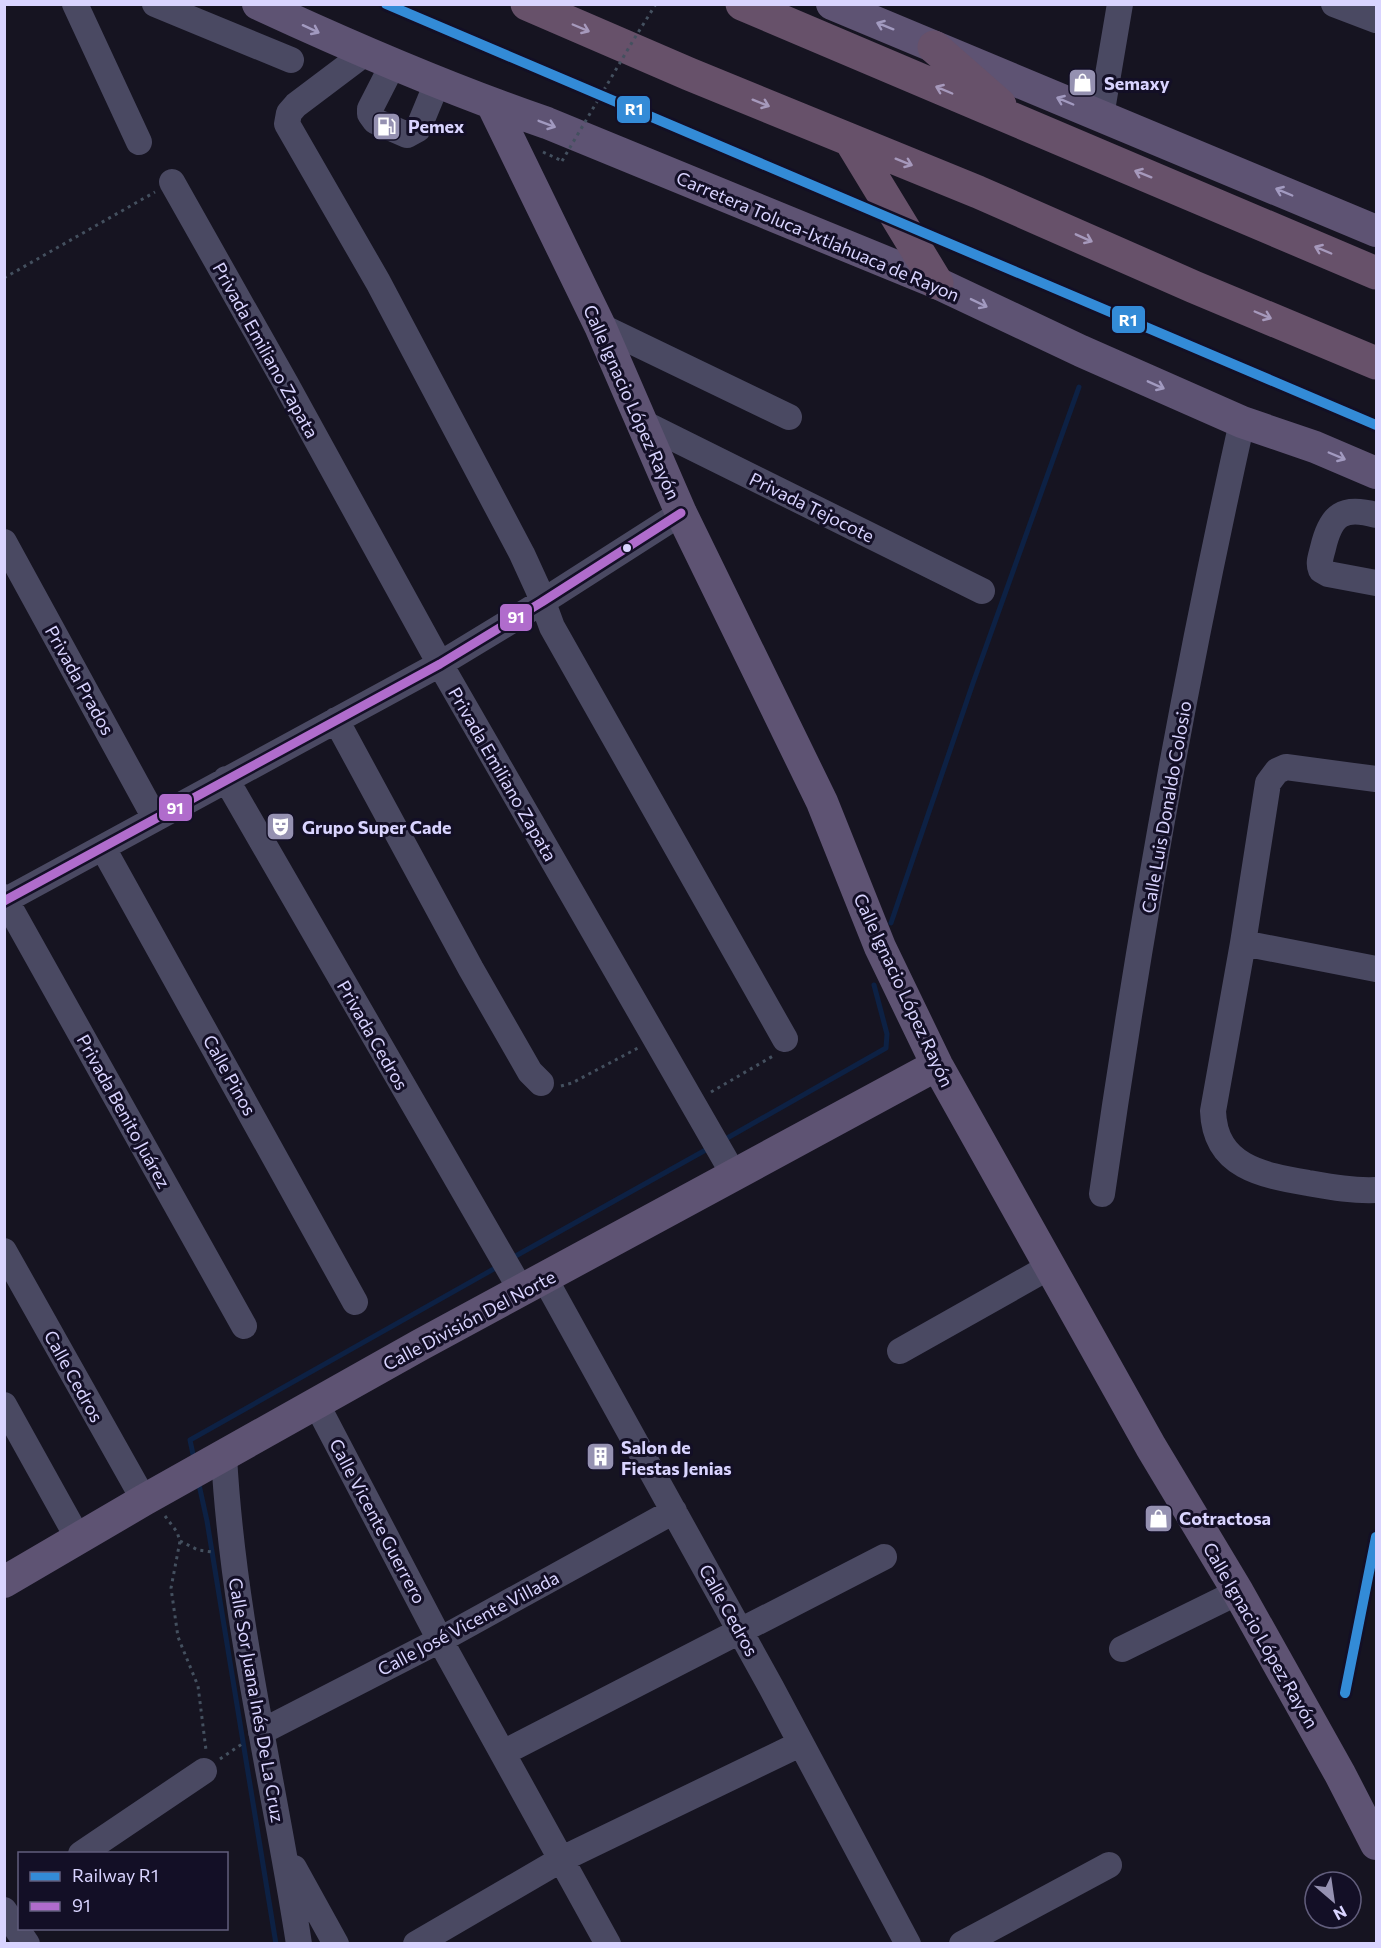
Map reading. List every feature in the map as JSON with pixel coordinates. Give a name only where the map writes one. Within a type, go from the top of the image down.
[{"type":"highway","points":[[528,4],[978,192],[1377,363]]},
{"type":"highway","points":[[742,4],[1377,273]]},
{"type":"highway","points":[[934,47],[1022,124]]},
{"type":"highway","points":[[850,140],[937,283]]},
{"type":"main road","name":"Carretera Toluca-Ixtlahuaca de Rayon","points":[[258,4],[436,83],[547,123],[937,283],[1070,346],[1242,422],[1316,447],[1377,473]]},
{"type":"main road","points":[[832,4],[1377,231]]},
{"type":"main road","name":"Calle Ignacio López Rayón","points":[[492,104],[600,327],[681,513],[822,802],[880,947],[938,1065],[1151,1447],[1238,1592],[1377,1845]]},
{"type":"main road","name":"Calle División Del Norte","points":[[4,1582],[316,1403],[521,1276],[724,1157],[938,1065]]},
{"type":"street","points":[[75,4],[139,142]]},
{"type":"street","points":[[155,4],[291,60]]},
{"type":"street","points":[[1101,116],[1120,4]]},
{"type":"street","points":[[1334,4],[1377,20]]},
{"type":"street","points":[[364,53],[303,99],[289,113],[286,124],[378,282],[522,555],[552,627],[785,1039]]},
{"type":"street","points":[[393,64],[370,109],[370,114],[375,120],[407,135],[417,129],[436,83]]},
{"type":"street","name":"Privada Emiliano Zapata","points":[[172,182],[440,664],[724,1157]]},
{"type":"street","points":[[600,327],[789,417]]},
{"type":"street","name":"Calle Luis Donaldo Colosio","points":[[1102,1194],[1137,964],[1171,776],[1222,510],[1242,422]]},
{"type":"street","name":"Privada Tejocote","points":[[642,423],[982,591]]},
{"type":"street","points":[[1377,515],[1356,510],[1335,520],[1329,528],[1319,563],[1321,570],[1328,574],[1377,583]]},
{"type":"street","points":[[5,900],[440,664],[681,513]]},
{"type":"street","name":"Privada Prados","points":[[4,542],[155,818]]},
{"type":"street","points":[[336,720],[471,969],[530,1072],[541,1083]]},
{"type":"street","points":[[1377,780],[1286,766],[1272,776],[1268,783],[1243,944],[1213,1111],[1213,1124],[1217,1136],[1226,1151],[1240,1164],[1263,1174],[1347,1189],[1377,1190]]},
{"type":"street","name":"Privada Cedros","points":[[226,779],[394,1072],[521,1276]]},
{"type":"street","name":"Calle Pinos","points":[[104,848],[355,1302]]},
{"type":"street","name":"Privada Benito Juárez","points":[[5,900],[244,1326]]},
{"type":"street","points":[[1243,944],[1377,969]]},
{"type":"street","name":"Calle Cedros","points":[[4,1251],[144,1500]]},
{"type":"street","points":[[900,1351],[1049,1267]]},
{"type":"street","name":"Calle Cedros","points":[[521,1276],[674,1511],[908,1944]]},
{"type":"street","name":"Calle Vicente Guerrero","points":[[316,1403],[440,1640],[608,1944]]},
{"type":"street","points":[[4,1405],[79,1540]]},
{"type":"street","name":"Calle Sor Juana Inés De La Cruz","points":[[206,1465],[232,1556],[273,1806],[285,1852],[299,1944]]},
{"type":"street","name":"Calle José Vicente Villada","points":[[261,1732],[440,1640],[674,1511]]},
{"type":"street","points":[[503,1753],[884,1557]]},
{"type":"street","points":[[1122,1649],[1238,1592]]},
{"type":"street","points":[[416,1944],[562,1860],[800,1744]]},
{"type":"street","points":[[84,1852],[204,1771]]},
{"type":"street","points":[[285,1852],[336,1944]]},
{"type":"street","points":[[962,1944],[1109,1865]]},
{"type":"street","points":[[4,1905],[18,1896]]},
{"type":"street","points":[[4,1910],[27,1944]]},
{"type":"path","points":[[534,148],[562,161],[656,4]]},
{"type":"path","points":[[4,278],[172,182]]},
{"type":"path","points":[[541,1083],[554,1087],[572,1083],[656,1039]]},
{"type":"path","points":[[694,1102],[777,1054],[784,1047],[785,1039]]},
{"type":"path","points":[[144,1500],[172,1524],[180,1541],[171,1588],[178,1637],[198,1686],[206,1733],[207,1753],[204,1771]]},
{"type":"path","points":[[180,1541],[202,1551]]},
{"type":"waterway","points":[[891,923],[973,683],[1079,387]]},
{"type":"waterway","points":[[722,1141],[886,1048],[887,1034],[874,985]]},
{"type":"waterway","points":[[512,1258],[711,1147]]},
{"type":"waterway","points":[[194,1459],[190,1440],[499,1266]]},
{"type":"waterway","points":[[198,1480],[207,1521],[276,1944]]},
{"type":"rail line","name":"R1","points":[[386,4],[1376,425]]},
{"type":"rail line","name":"R1","points":[[1345,1693],[1376,1537]]},
{"type":"transit line","name":"91","points":[[4,901],[440,664],[681,513]]},
{"type":"place","name":"Semaxy","points":[[1083,83]]},
{"type":"place","name":"Pemex","points":[[387,126]]},
{"type":"place","name":"Grupo Super Cade","points":[[281,827]]},
{"type":"place","name":"Salon de Fiestas Jenias","points":[[600,1457]]},
{"type":"place","name":"Cotractosa","points":[[1158,1518]]}]
